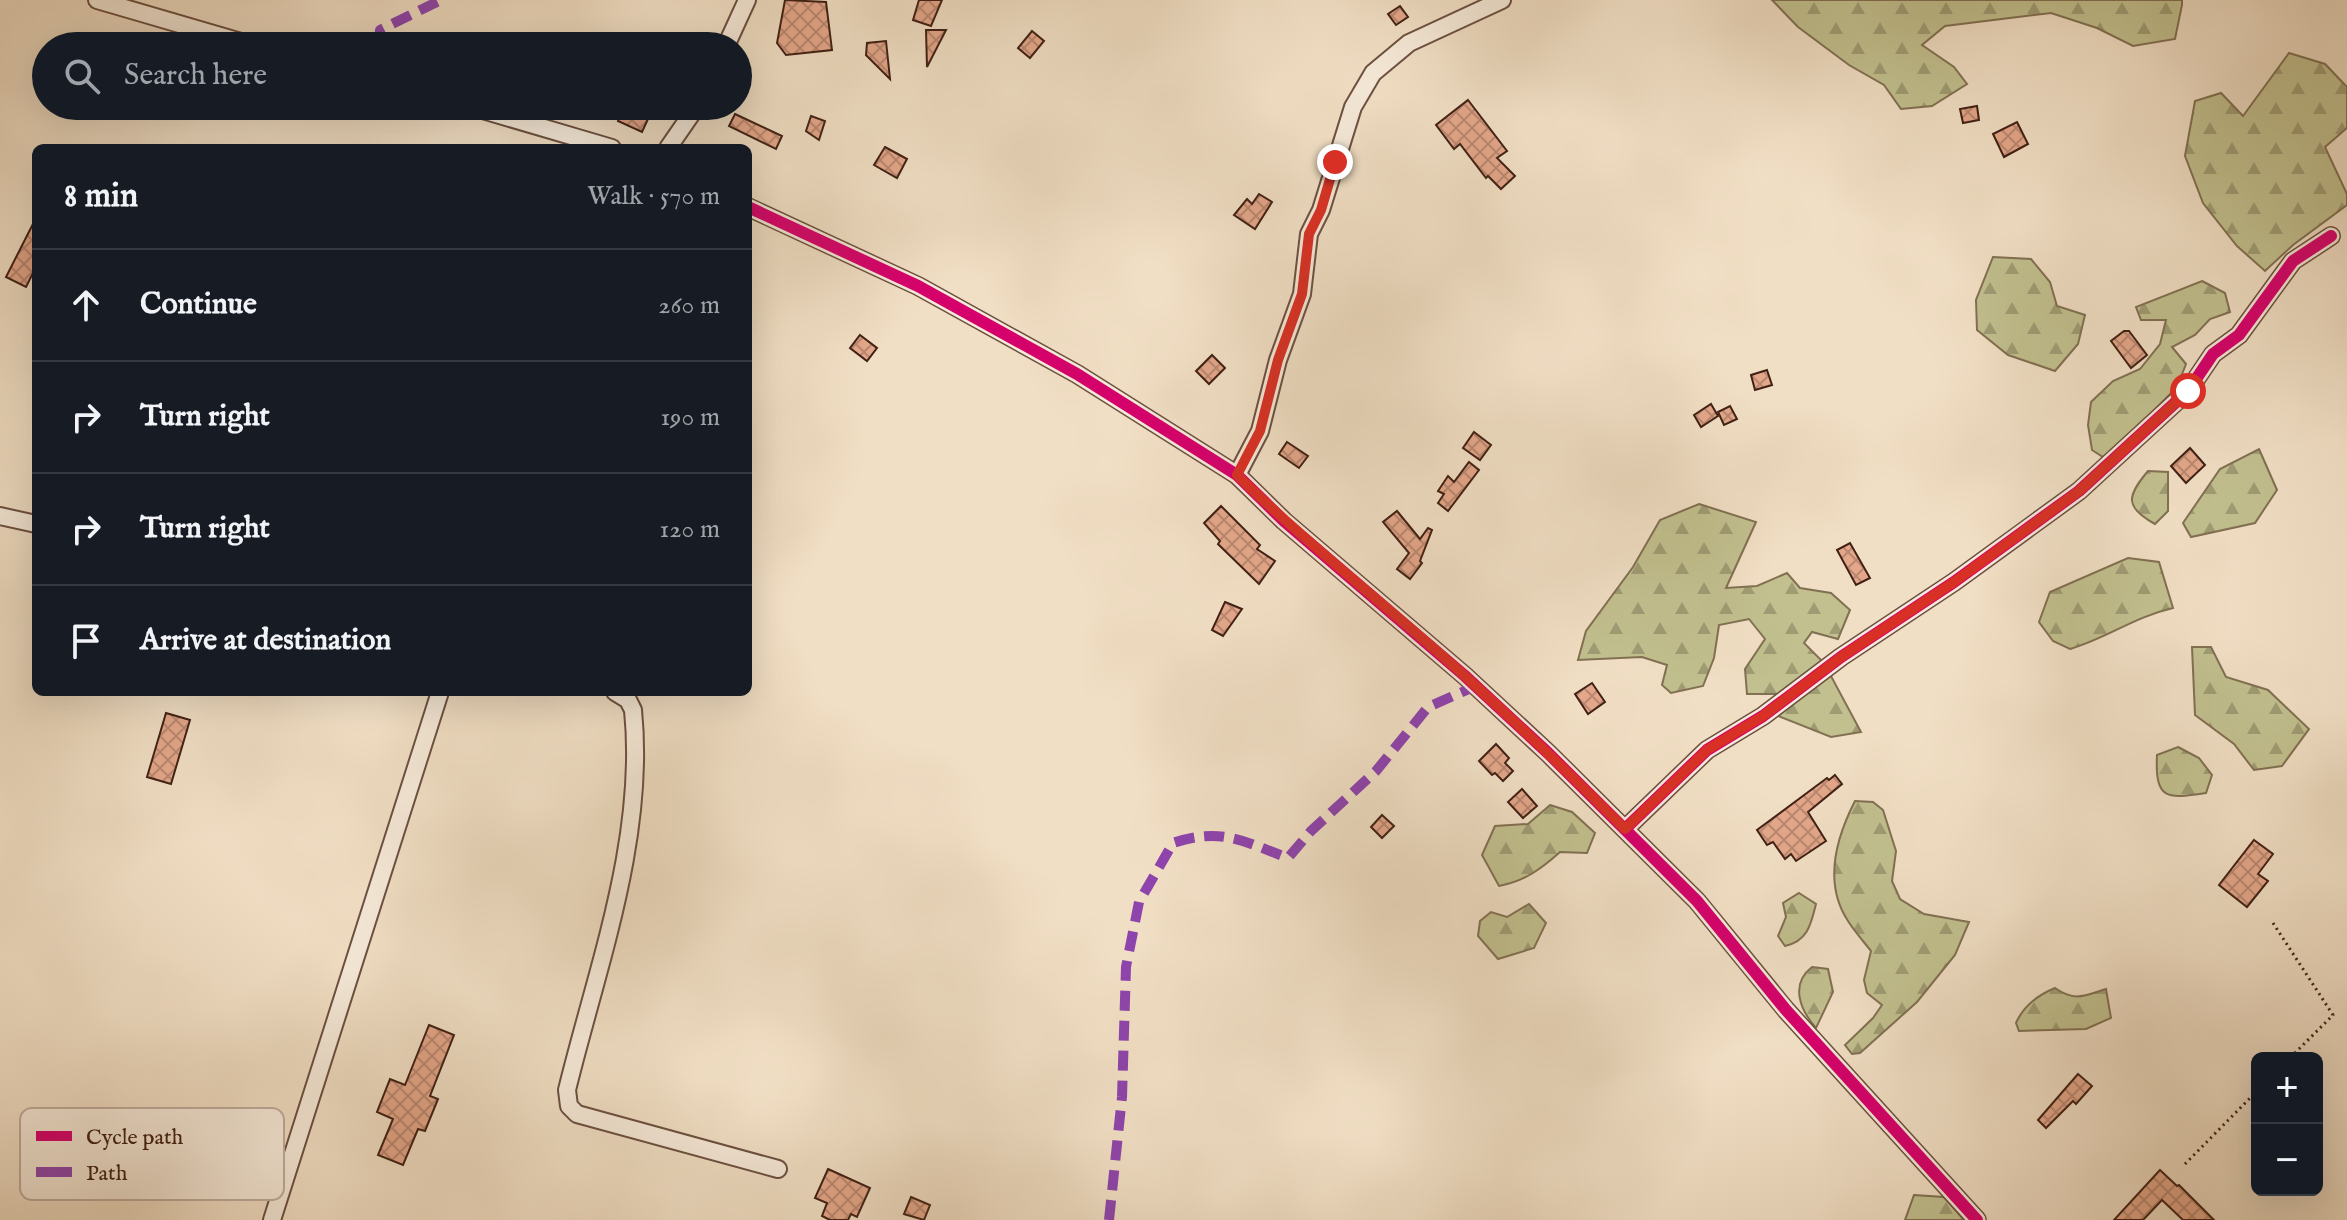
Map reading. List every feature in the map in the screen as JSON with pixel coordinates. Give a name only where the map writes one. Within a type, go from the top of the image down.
[{"type":"street","points":[[97,0],[207,32]]},
{"type":"street","points":[[732,32],[747,0]]},
{"type":"street","points":[[1237,475],[1260,431],[1278,360],[1302,294],[1309,234],[1321,210],[1353,107],[1373,73],[1409,43],[1502,0]]},
{"type":"street","points":[[509,120],[574,143]]},
{"type":"street","points":[[671,144],[687,120]]},
{"type":"street","points":[[752,209],[918,286],[1077,374],[1237,475],[1284,521],[1465,676],[1548,753],[1697,901],[1786,1010],[1977,1220]]},
{"type":"street","points":[[1625,829],[1707,750],[1763,716],[1841,657],[1954,582],[2079,491],[2188,391],[2213,354],[2239,335],[2293,261],[2331,236]]},
{"type":"street","points":[[0,516],[32,523]]},
{"type":"street","points":[[284,1182],[439,696]]},
{"type":"street","points":[[622,696],[628,700],[633,710],[635,727],[632,810],[608,937],[567,1090],[569,1106],[577,1114],[778,1169]]},
{"type":"street","points":[[272,1220],[278,1200]]},
{"type":"path","points":[[2273,923],[2333,1015],[2296,1052]]},
{"type":"path","points":[[2185,1164],[2251,1097]]},
{"type":"green space","points":[[1772,0],[2182,0],[2182,5],[2175,39],[2133,46],[2097,28],[2051,13],[1945,26],[1922,45],[1954,67],[1967,84],[1932,106],[1901,109],[1884,85],[1849,65],[1798,27]]},
{"type":"green space","points":[[2289,53],[2325,64],[2347,87],[2347,128],[2325,147],[2347,194],[2347,205],[2293,245],[2265,271],[2237,246],[2203,203],[2185,156],[2195,101],[2221,93],[2243,116]]},
{"type":"green space","points":[[1993,257],[2031,259],[2050,282],[2057,306],[2085,315],[2078,344],[2055,371],[2008,355],[1977,330],[1976,300]]},
{"type":"green space","points":[[2202,281],[2225,293],[2230,312],[2210,319],[2195,335],[2172,347],[2186,364],[2177,387],[2119,446],[2103,457],[2092,450],[2088,425],[2091,402],[2113,381],[2140,369],[2160,344],[2166,320],[2141,320],[2136,307]]},
{"type":"green space","points":[[2259,449],[2277,490],[2255,523],[2191,537],[2183,523],[2220,469]]},
{"type":"green space","points":[[2148,471],[2168,472],[2168,511],[2155,524],[2138,512],[2132,500],[2136,487]]},
{"type":"green space","points":[[1699,504],[1756,522],[1726,588],[1757,586],[1787,573],[1800,588],[1831,593],[1850,610],[1838,639],[1812,632],[1804,643],[1824,663],[1861,732],[1831,737],[1778,716],[1784,694],[1747,694],[1745,669],[1765,639],[1749,619],[1719,625],[1714,658],[1703,686],[1671,693],[1662,685],[1667,665],[1642,657],[1578,660],[1586,631],[1633,567],[1660,520]]},
{"type":"green space","points":[[2128,558],[2159,562],[2173,608],[2070,649],[2053,641],[2039,622],[2050,592]]},
{"type":"green space","points":[[2192,647],[2211,647],[2226,677],[2268,690],[2309,729],[2282,766],[2254,770],[2234,744],[2195,715]]},
{"type":"green space","points":[[2178,747],[2199,758],[2212,775],[2206,793],[2172,795],[2161,788],[2157,755]]},
{"type":"green space","points":[[1855,801],[1873,802],[1883,810],[1896,851],[1892,881],[1900,899],[1924,914],[1969,922],[1955,955],[1917,1002],[1860,1053],[1852,1054],[1845,1045],[1882,1005],[1867,993],[1864,980],[1871,951],[1840,906],[1834,876],[1842,830]]},
{"type":"green space","points":[[1550,805],[1572,812],[1595,833],[1587,853],[1560,852],[1532,874],[1499,886],[1482,855],[1495,826],[1528,824]]},
{"type":"green space","points":[[1799,893],[1816,904],[1804,936],[1785,946],[1778,936],[1786,917],[1783,903]]},
{"type":"green space","points":[[1529,904],[1546,923],[1534,948],[1498,959],[1478,936],[1480,921],[1491,912],[1507,917]]},
{"type":"green space","points":[[1812,967],[1828,969],[1833,992],[1816,1028],[1802,1006],[1799,990],[1805,974]]},
{"type":"green space","points":[[2055,988],[2074,996],[2106,989],[2111,1018],[2086,1029],[2019,1031],[2016,1023],[2027,1006]]},
{"type":"green space","points":[[1914,1195],[1944,1197],[1964,1220],[1905,1220]]},
{"type":"building","points":[[785,0],[826,2],[832,50],[786,55],[777,43]]},
{"type":"building","points":[[919,0],[942,0],[931,26],[913,20]]},
{"type":"building","points":[[1400,6],[1408,17],[1396,25],[1388,14]]},
{"type":"building","points":[[926,30],[946,30],[927,67]]},
{"type":"building","points":[[1032,31],[1044,41],[1030,58],[1018,48]]},
{"type":"building","points":[[886,41],[890,79],[866,55],[867,43]]},
{"type":"building","points":[[1468,100],[1507,151],[1497,158],[1515,176],[1501,189],[1488,176],[1486,178],[1460,144],[1454,149],[1436,125]]},
{"type":"building","points":[[1977,106],[1979,120],[1963,123],[1960,109]]},
{"type":"building","points":[[811,116],[825,121],[819,140],[806,131]]},
{"type":"building","points":[[618,120],[648,120],[642,132]]},
{"type":"building","points":[[732,120],[748,120],[782,136],[776,149],[729,126]]},
{"type":"building","points":[[2017,122],[2028,144],[2004,157],[1993,134]]},
{"type":"building","points":[[885,147],[907,159],[897,178],[874,165]]},
{"type":"building","points":[[1259,194],[1272,202],[1255,229],[1234,215],[1247,199],[1252,204]]},
{"type":"building","points":[[32,226],[32,275],[26,287],[6,277]]},
{"type":"building","points":[[2124,331],[2129,331],[2147,355],[2131,368],[2111,341]]},
{"type":"building","points":[[860,335],[877,348],[867,361],[850,348]]},
{"type":"building","points":[[1212,355],[1225,368],[1209,384],[1196,371]]},
{"type":"building","points":[[1767,370],[1772,385],[1755,390],[1751,375]]},
{"type":"building","points":[[1711,404],[1718,416],[1701,427],[1694,415]]},
{"type":"building","points":[[1730,406],[1737,419],[1724,425],[1718,412]]},
{"type":"building","points":[[1474,432],[1491,445],[1480,460],[1463,448]]},
{"type":"building","points":[[1287,442],[1308,456],[1299,468],[1279,454]]},
{"type":"building","points":[[2190,448],[2205,465],[2186,483],[2171,466]]},
{"type":"building","points":[[1469,462],[1479,470],[1448,511],[1438,503],[1444,494],[1438,491],[1448,476],[1454,482]]},
{"type":"building","points":[[1221,506],[1260,545],[1257,549],[1275,561],[1259,584],[1218,544],[1220,541],[1204,523]]},
{"type":"building","points":[[1397,511],[1420,539],[1428,528],[1432,530],[1420,561],[1422,563],[1410,579],[1397,569],[1409,553],[1383,522]]},
{"type":"building","points":[[1850,543],[1870,578],[1856,585],[1837,550]]},
{"type":"building","points":[[1225,602],[1242,609],[1223,636],[1212,630]]},
{"type":"building","points":[[1592,683],[1605,702],[1588,714],[1575,694]]},
{"type":"building","points":[[166,713],[190,720],[171,784],[147,777]]},
{"type":"building","points":[[1496,744],[1509,758],[1505,763],[1513,771],[1503,781],[1495,773],[1492,775],[1479,761]]},
{"type":"building","points":[[1835,775],[1842,784],[1808,812],[1826,841],[1796,861],[1791,854],[1785,859],[1773,842],[1767,845],[1757,830]]},
{"type":"building","points":[[1522,789],[1537,806],[1523,818],[1508,802]]},
{"type":"building","points":[[1382,815],[1394,826],[1382,838],[1371,827]]},
{"type":"building","points":[[2254,840],[2273,854],[2258,874],[2268,881],[2247,907],[2219,885]]},
{"type":"building","points":[[429,1025],[454,1035],[430,1096],[438,1099],[425,1131],[418,1129],[403,1165],[378,1155],[393,1119],[377,1112],[390,1079],[405,1085]]},
{"type":"building","points":[[2078,1074],[2092,1086],[2076,1104],[2073,1101],[2046,1128],[2038,1120]]},
{"type":"building","points":[[828,1169],[870,1188],[857,1217],[851,1214],[848,1220],[830,1220],[822,1216],[827,1203],[815,1198]]},
{"type":"building","points":[[2160,1170],[2214,1220],[2183,1220],[2162,1200],[2143,1220],[2114,1220]]},
{"type":"building","points":[[911,1197],[930,1205],[924,1220],[904,1214]]},
{"type":"marked path","points":[[380,32],[441,0]]},
{"type":"marked path","points":[[1109,1220],[1122,1097],[1126,967],[1139,902],[1173,843],[1219,836],[1288,858],[1311,831],[1376,771],[1428,707],[1476,686]]},
{"type":"cycle path","points":[[752,209],[918,286],[1077,374],[1237,475],[1284,521],[1465,676],[1548,753],[1697,901],[1786,1010],[1977,1220]]},
{"type":"cycle path","points":[[1625,829],[1707,750],[1763,716],[1841,657],[1954,582],[2079,491],[2188,391],[2213,354],[2239,335],[2293,261],[2331,236]]},
{"type":"route","points":[[1335,162],[1321,210],[1309,234],[1302,294],[1278,360],[1260,431],[1237,475],[1284,521],[1465,676],[1625,829],[1707,750],[1763,716],[1841,657],[1954,582],[2079,491],[2188,391]]}]
